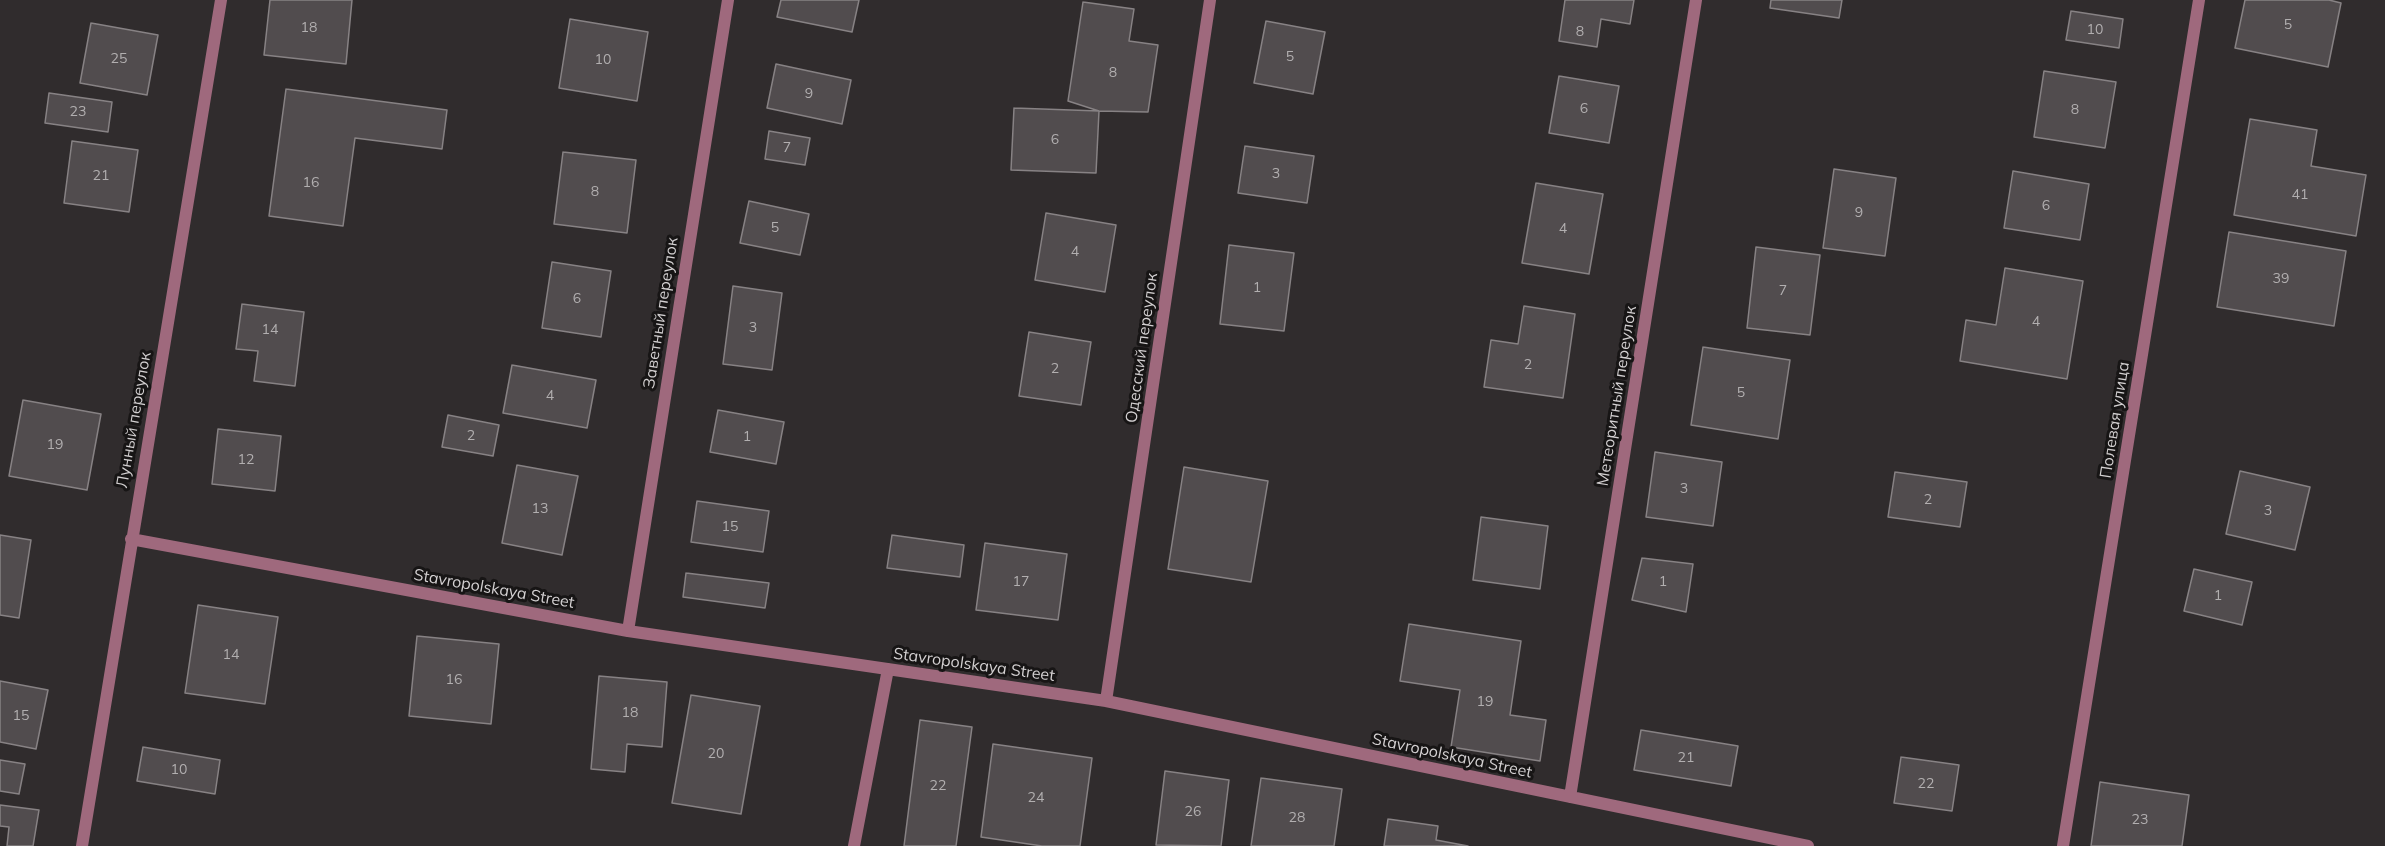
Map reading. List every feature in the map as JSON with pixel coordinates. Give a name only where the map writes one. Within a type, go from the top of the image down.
[{"type":"street","name":"Лунный переулок","points":[[82,846],[221,0]]},
{"type":"street","name":"Заветный переулок","points":[[628,630],[728,0]]},
{"type":"street","name":"Одесский переулок","points":[[1106,701],[1210,0]]},
{"type":"street","name":"Метеоритный переулок","points":[[1570,797],[1696,0]]},
{"type":"street","name":"Полевая улица","points":[[2063,846],[2199,0]]},
{"type":"street","name":"Stavropolskaya Street","points":[[131,539],[628,630],[1106,701],[1808,846]]},
{"type":"street","points":[[854,846],[888,669]]},
{"type":"building","points":[[270,0],[352,0],[346,64],[264,55]]},
{"type":"building","points":[[781,0],[859,0],[852,32],[777,17]]},
{"type":"building","points":[[1565,0],[1634,0],[1630,24],[1601,19],[1597,47],[1559,41]]},
{"type":"building","points":[[1771,0],[1842,0],[1839,18],[1770,8]]},
{"type":"building","points":[[2245,0],[2329,0],[2341,3],[2328,67],[2235,48]]},
{"type":"building","points":[[1083,2],[1134,9],[1129,41],[1158,45],[1148,112],[1099,111],[1068,101]]},
{"type":"building","points":[[2071,11],[2123,19],[2119,48],[2066,40]]},
{"type":"building","points":[[570,19],[648,32],[637,101],[559,88]]},
{"type":"building","points":[[1266,21],[1325,32],[1313,94],[1254,83]]},
{"type":"building","points":[[91,23],[158,35],[147,95],[80,83]]},
{"type":"building","points":[[776,64],[851,80],[842,124],[767,108]]},
{"type":"building","points":[[2044,71],[2116,82],[2105,148],[2034,137]]},
{"type":"building","points":[[1559,76],[1619,86],[1609,143],[1549,133]]},
{"type":"building","points":[[286,89],[447,110],[442,149],[355,138],[343,226],[269,216]]},
{"type":"building","points":[[49,93],[112,102],[108,132],[45,123]]},
{"type":"building","points":[[1014,108],[1099,111],[1096,173],[1011,170]]},
{"type":"building","points":[[2250,119],[2317,130],[2311,166],[2366,175],[2356,236],[2234,215]]},
{"type":"building","points":[[769,131],[810,138],[805,165],[765,159]]},
{"type":"building","points":[[72,141],[138,150],[129,212],[64,203]]},
{"type":"building","points":[[1245,146],[1314,156],[1307,203],[1238,193]]},
{"type":"building","points":[[563,152],[636,160],[627,233],[554,224]]},
{"type":"building","points":[[1834,169],[1896,178],[1885,256],[1823,248]]},
{"type":"building","points":[[2013,171],[2089,184],[2080,240],[2004,228]]},
{"type":"building","points":[[1536,183],[1603,194],[1589,274],[1522,263]]},
{"type":"building","points":[[749,201],[809,214],[800,255],[740,243]]},
{"type":"building","points":[[1046,213],[1116,225],[1105,292],[1035,280]]},
{"type":"building","points":[[2229,232],[2346,251],[2334,326],[2217,307]]},
{"type":"building","points":[[1229,245],[1294,253],[1284,331],[1220,324]]},
{"type":"building","points":[[1756,247],[1820,255],[1810,335],[1747,328]]},
{"type":"building","points":[[552,262],[611,271],[601,337],[542,328]]},
{"type":"building","points":[[2005,268],[2083,281],[2067,379],[1960,361],[1966,320],[1996,325]]},
{"type":"building","points":[[733,286],[782,293],[772,370],[723,364]]},
{"type":"building","points":[[242,304],[304,312],[295,386],[254,381],[258,351],[236,349]]},
{"type":"building","points":[[1524,306],[1575,314],[1563,398],[1484,387],[1491,340],[1518,344]]},
{"type":"building","points":[[1029,332],[1091,342],[1081,405],[1019,396]]},
{"type":"building","points":[[1703,347],[1790,360],[1778,439],[1691,425]]},
{"type":"building","points":[[512,365],[596,380],[587,428],[503,413]]},
{"type":"building","points":[[23,400],[101,414],[87,490],[9,476]]},
{"type":"building","points":[[718,410],[784,422],[776,464],[710,452]]},
{"type":"building","points":[[448,415],[499,425],[493,456],[442,447]]},
{"type":"building","points":[[218,429],[281,436],[275,491],[212,484]]},
{"type":"building","points":[[1655,452],[1722,462],[1713,526],[1646,517]]},
{"type":"building","points":[[517,465],[578,476],[562,555],[502,543]]},
{"type":"building","points":[[1184,467],[1268,481],[1251,582],[1168,569]]},
{"type":"building","points":[[2240,471],[2310,487],[2295,550],[2226,534]]},
{"type":"building","points":[[1895,472],[1967,482],[1960,527],[1888,517]]},
{"type":"building","points":[[697,501],[769,511],[763,552],[691,542]]},
{"type":"building","points":[[1481,517],[1548,526],[1540,589],[1473,580]]},
{"type":"building","points":[[0,535],[31,540],[19,618],[0,615]]},
{"type":"building","points":[[892,535],[964,545],[960,577],[887,568]]},
{"type":"building","points":[[985,543],[1067,554],[1058,620],[976,610]]},
{"type":"building","points":[[1642,558],[1693,564],[1686,612],[1632,600]]},
{"type":"building","points":[[2194,569],[2252,582],[2242,625],[2184,611]]},
{"type":"building","points":[[686,573],[769,583],[765,608],[683,597]]},
{"type":"building","points":[[198,605],[278,617],[265,704],[185,693]]},
{"type":"building","points":[[1409,624],[1521,641],[1510,715],[1546,720],[1540,761],[1451,747],[1460,690],[1400,681]]},
{"type":"building","points":[[417,636],[499,644],[491,724],[409,716]]},
{"type":"building","points":[[599,676],[667,682],[662,747],[627,744],[625,772],[591,769]]},
{"type":"building","points":[[0,681],[48,690],[36,749],[0,742]]},
{"type":"building","points":[[691,695],[760,706],[741,814],[672,803]]},
{"type":"building","points":[[920,720],[972,727],[956,846],[904,846]]},
{"type":"building","points":[[1641,730],[1738,746],[1731,786],[1634,770]]},
{"type":"building","points":[[993,744],[1092,758],[1080,846],[1042,846],[981,837]]},
{"type":"building","points":[[143,747],[220,760],[215,794],[137,781]]},
{"type":"building","points":[[1901,757],[1959,765],[1952,811],[1894,803]]},
{"type":"building","points":[[0,760],[25,764],[19,794],[0,791]]},
{"type":"building","points":[[1165,771],[1229,780],[1221,846],[1156,845]]},
{"type":"building","points":[[1261,778],[1342,789],[1334,846],[1251,846]]},
{"type":"building","points":[[2100,782],[2189,795],[2182,846],[2091,846]]},
{"type":"building","points":[[0,805],[39,810],[33,846],[7,846],[9,827],[0,826]]},
{"type":"building","points":[[1388,819],[1438,826],[1436,840],[1468,846],[1384,846]]}]
